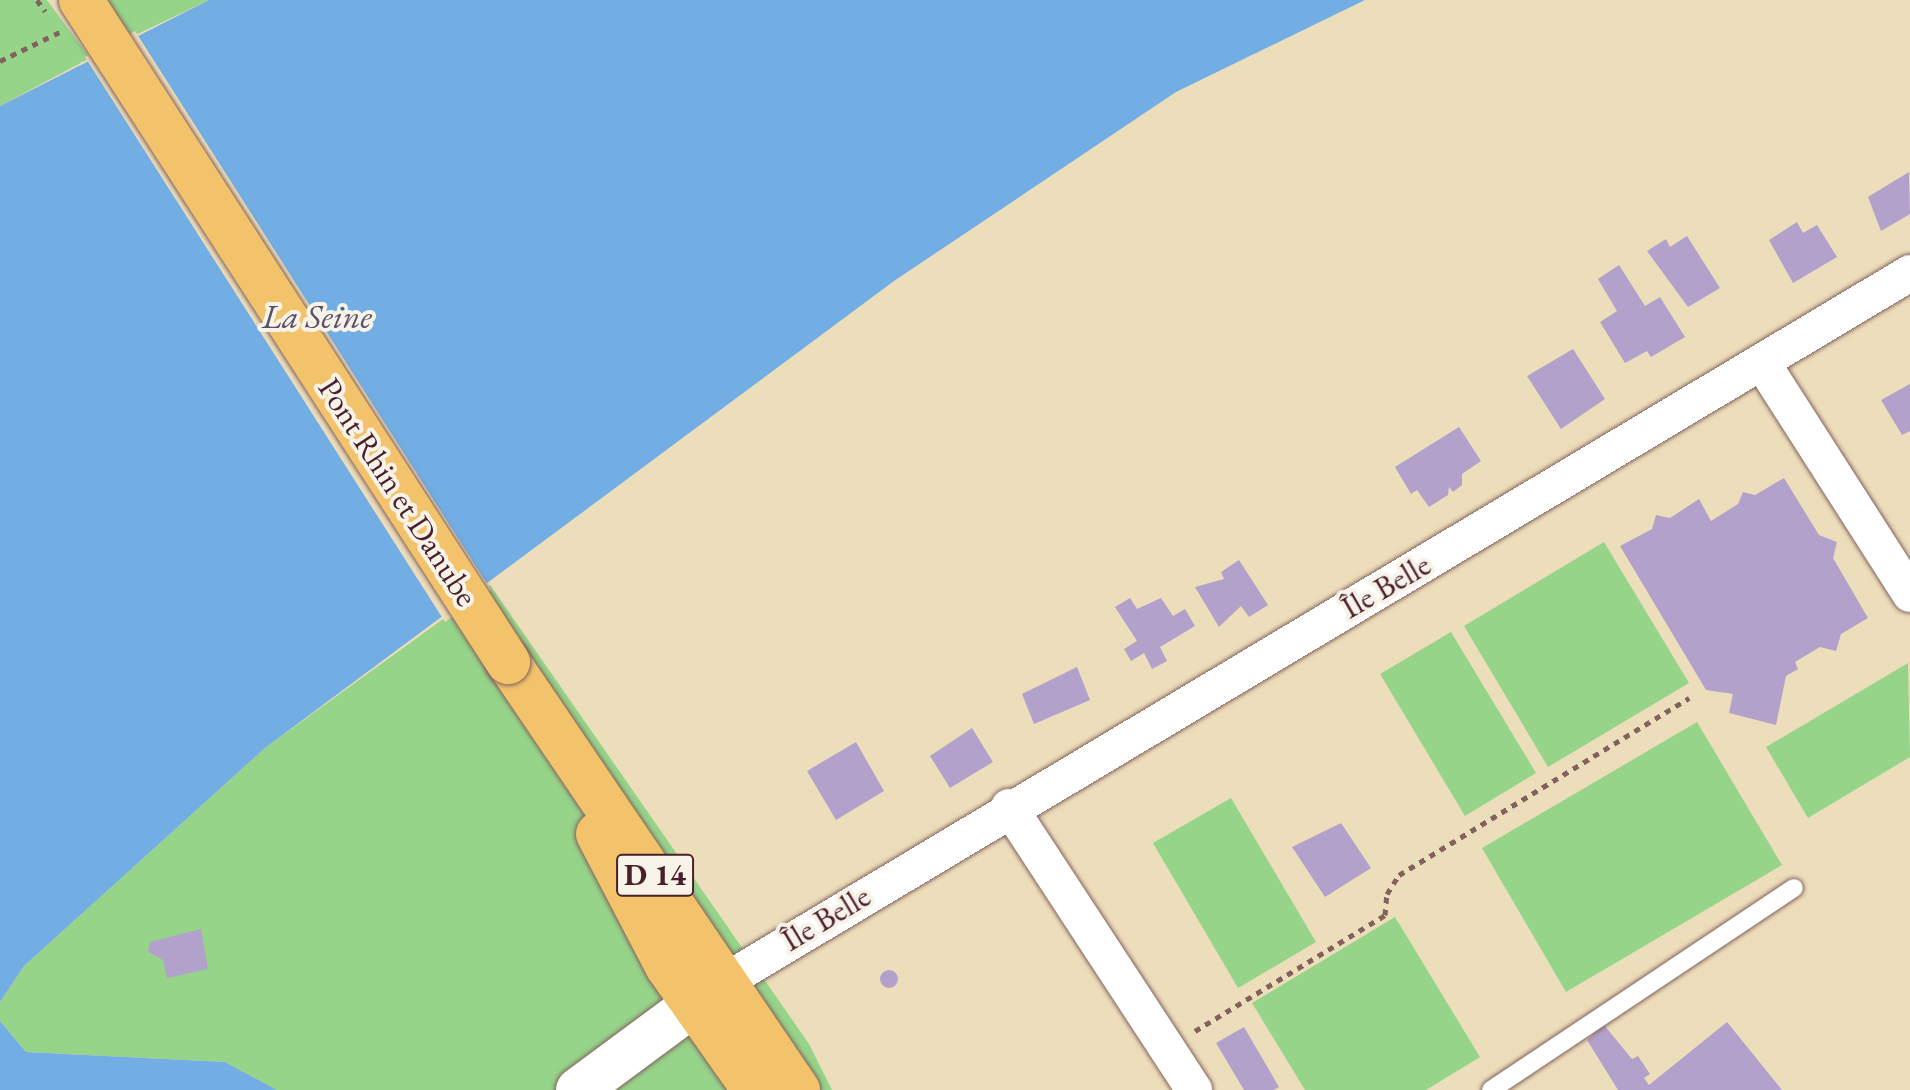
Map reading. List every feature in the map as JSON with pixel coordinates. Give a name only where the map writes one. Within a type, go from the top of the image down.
[{"type":"main road","name":"Pont Rhin et Danube","points":[[81,0],[508,662],[663,958],[711,992]]},
{"type":"main road","name":"D 14","points":[[711,992],[754,1090]]},
{"type":"main road","name":"D 14","points":[[711,992],[798,1090]]},
{"type":"street","name":"Île Belle","points":[[711,992],[1009,807],[1763,364],[1910,273]]},
{"type":"street","points":[[1763,364],[1910,594]]},
{"type":"street","points":[[1009,807],[1194,1090]]},
{"type":"street","points":[[578,1090],[711,992]]},
{"type":"lane","points":[[1491,1090],[1794,888]]},
{"type":"path","points":[[1167,1049],[1385,915],[1387,894],[1399,875],[1689,698]]},
{"type":"green space","points":[[0,0],[47,0],[90,58],[0,106]]},
{"type":"green space","points":[[105,0],[209,0],[127,39]]},
{"type":"green space","points":[[1604,542],[1689,683],[1548,767],[1464,626]]},
{"type":"green space","points":[[490,585],[809,1044],[832,1090],[277,1090],[225,1062],[26,1052],[0,1021],[0,1002],[24,966],[265,748]]},
{"type":"green space","points":[[1451,632],[1536,773],[1465,816],[1380,674]]},
{"type":"green space","points":[[1908,663],[1910,757],[1808,818],[1766,747]]},
{"type":"green space","points":[[1697,722],[1782,865],[1566,992],[1482,848]]},
{"type":"green space","points":[[1231,798],[1316,942],[1238,988],[1153,843]]},
{"type":"green space","points":[[1395,917],[1480,1057],[1426,1090],[1305,1090],[1252,1003]]},
{"type":"water","name":"La Seine","points":[[209,0],[1365,0],[1176,92],[894,281],[265,748],[24,966],[0,1002],[0,106]]},
{"type":"water","points":[[0,1021],[26,1052],[225,1062],[277,1090],[0,1090]]},
{"type":"pier","points":[[135,31],[491,590],[445,622],[85,57]]},
{"type":"building","points":[[1909,172],[1910,214],[1881,231],[1868,197]]},
{"type":"building","points":[[1797,222],[1803,233],[1817,225],[1837,257],[1793,283],[1769,240]]},
{"type":"building","points":[[1687,236],[1720,288],[1688,307],[1647,251],[1666,239],[1670,247]]},
{"type":"building","points":[[1619,265],[1645,306],[1660,297],[1685,337],[1651,357],[1647,351],[1625,363],[1600,322],[1617,311],[1598,279]]},
{"type":"building","points":[[1573,349],[1605,399],[1561,429],[1527,376]]},
{"type":"building","points":[[1910,384],[1910,431],[1902,435],[1881,400]]},
{"type":"building","points":[[1459,427],[1481,461],[1462,474],[1462,485],[1453,492],[1449,487],[1448,495],[1429,507],[1417,490],[1411,494],[1395,467]]},
{"type":"building","points":[[1784,478],[1819,535],[1837,542],[1833,558],[1868,618],[1841,634],[1836,651],[1820,647],[1795,662],[1798,669],[1786,676],[1776,725],[1729,713],[1733,694],[1706,690],[1620,546],[1652,529],[1656,515],[1670,518],[1699,499],[1711,521],[1738,504],[1743,492],[1755,495]]},
{"type":"building","points":[[1239,560],[1268,605],[1249,617],[1241,606],[1219,627],[1195,587],[1224,579],[1221,572]]},
{"type":"building","points":[[1130,598],[1137,609],[1161,598],[1173,616],[1185,609],[1195,626],[1160,647],[1167,661],[1152,669],[1144,653],[1131,661],[1124,649],[1137,641],[1115,607]]},
{"type":"building","points":[[1077,667],[1090,700],[1034,724],[1022,694]]},
{"type":"building","points":[[972,728],[993,762],[950,788],[930,756]]},
{"type":"building","points":[[856,742],[884,791],[836,820],[807,771]]},
{"type":"building","points":[[1341,823],[1371,868],[1325,897],[1292,847]]},
{"type":"building","points":[[201,929],[208,969],[167,978],[163,960],[148,952],[150,942]]},
{"type":"building","points":[[889,970],[898,979],[889,988],[880,979]]},
{"type":"building","points":[[1727,1022],[1782,1090],[1618,1090],[1587,1040],[1604,1025],[1632,1059],[1638,1056],[1650,1074],[1644,1078],[1649,1085]]},
{"type":"building","points":[[1244,1027],[1279,1087],[1274,1090],[1244,1090],[1216,1043]]}]
